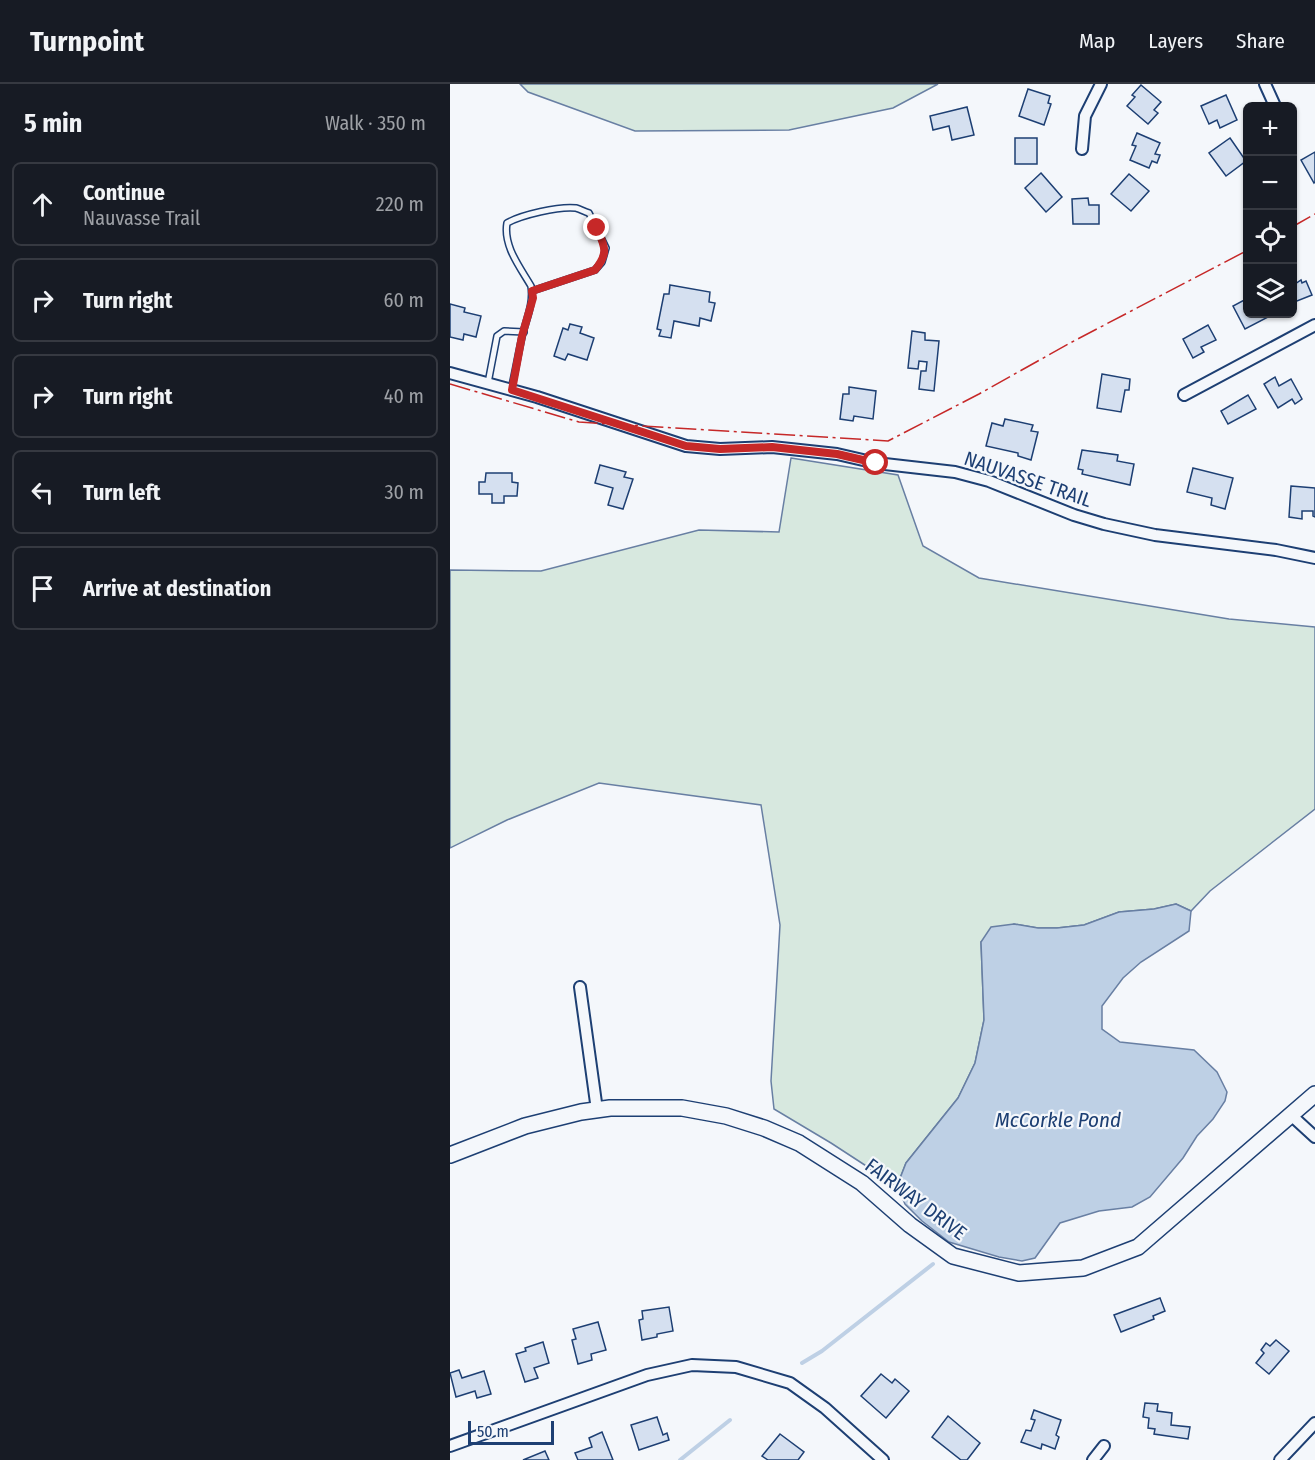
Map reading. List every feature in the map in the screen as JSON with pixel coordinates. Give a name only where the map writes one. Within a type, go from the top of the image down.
[{"type":"street","points":[[1082,148],[1085,116],[1101,84]]},
{"type":"street","points":[[1265,84],[1273,102]]},
{"type":"street","points":[[1184,395],[1315,325]]},
{"type":"street","name":"NAUVASSE TRAIL","points":[[450,373],[512,390],[686,446],[720,449],[772,447],[837,454],[876,463],[955,471],[1104,524],[1155,535],[1276,549],[1315,558]]},
{"type":"street","points":[[580,987],[597,1110]]},
{"type":"street","name":"FAIRWAY DRIVE","points":[[450,1155],[525,1126],[581,1112],[639,1106],[682,1108],[726,1116],[764,1128],[799,1143],[862,1183],[910,1225],[953,1256],[1018,1273],[1083,1268],[1138,1247],[1315,1094]]},
{"type":"street","points":[[1291,1115],[1315,1137]]},
{"type":"street","points":[[450,1446],[647,1375],[692,1365],[736,1367],[790,1383],[825,1408],[882,1460]]},
{"type":"street","points":[[1280,1460],[1315,1423]]},
{"type":"street","points":[[1093,1460],[1104,1446]]},
{"type":"lane","points":[[512,390],[533,298],[531,286],[510,249],[505,233],[507,223],[519,217],[546,211],[574,208],[589,213],[606,248],[602,262],[595,270],[532,291]]},
{"type":"lane","points":[[488,383],[497,336],[504,332],[524,332]]},
{"type":"shaded area","points":[[520,84],[938,84],[893,108],[789,130],[635,131],[528,92]]},
{"type":"shaded area","points":[[791,458],[898,475],[923,546],[979,578],[1229,619],[1315,627],[1315,809],[1210,891],[1191,911],[1176,904],[1154,909],[1119,912],[1084,925],[1038,928],[1014,924],[981,942],[984,1020],[975,1063],[958,1098],[906,1163],[897,1186],[774,1109],[771,1081],[780,925],[761,805],[599,783],[507,820],[450,848],[450,570],[541,571],[699,530],[779,532]]},
{"type":"water","name":"McCorkle Pond","points":[[1176,904],[1191,911],[1189,931],[1141,962],[1123,978],[1102,1006],[1102,1029],[1120,1042],[1194,1050],[1217,1072],[1227,1092],[1225,1101],[1213,1119],[1150,1197],[1132,1207],[1099,1211],[1060,1223],[1035,1258],[1022,1261],[999,1257],[949,1242],[905,1204],[897,1186],[906,1163],[958,1098],[975,1063],[984,1020],[981,942],[991,927],[1014,924],[1038,928],[1084,925],[1119,912],[1154,909]]},
{"type":"building","points":[[1141,85],[1161,102],[1154,110],[1158,113],[1148,124],[1127,106],[1135,97],[1132,95]]},
{"type":"building","points":[[1028,89],[1050,96],[1048,103],[1051,104],[1044,125],[1019,116]]},
{"type":"building","points":[[1226,95],[1237,120],[1220,128],[1217,120],[1209,124],[1201,106]]},
{"type":"building","points":[[967,107],[974,135],[952,140],[949,126],[933,130],[930,116]]},
{"type":"building","points":[[1137,133],[1160,143],[1155,154],[1160,155],[1157,163],[1152,161],[1149,168],[1130,160],[1136,146],[1132,145]]},
{"type":"building","points":[[1015,138],[1037,138],[1037,164],[1015,164]]},
{"type":"building","points":[[1230,138],[1243,157],[1243,163],[1226,176],[1209,153]]},
{"type":"building","points":[[1315,152],[1315,182],[1314,183],[1301,160]]},
{"type":"building","points":[[1041,173],[1062,197],[1046,212],[1025,188]]},
{"type":"building","points":[[1129,174],[1149,191],[1131,211],[1111,194]]},
{"type":"building","points":[[1088,198],[1089,205],[1099,205],[1099,224],[1073,224],[1072,199]]},
{"type":"building","points":[[1301,280],[1302,283],[1306,281],[1312,295],[1297,301],[1297,283]]},
{"type":"building","points":[[670,285],[710,292],[709,302],[715,303],[711,321],[700,318],[699,326],[674,321],[671,338],[659,336],[661,330],[657,329],[664,294],[669,294]]},
{"type":"building","points":[[1243,301],[1243,318],[1266,318],[1245,329],[1233,306]]},
{"type":"building","points":[[450,304],[465,308],[464,312],[481,316],[476,337],[464,334],[463,340],[450,337]]},
{"type":"building","points":[[570,324],[582,327],[580,333],[594,338],[587,360],[568,354],[565,360],[554,356],[563,328],[568,330]]},
{"type":"building","points":[[1208,325],[1216,340],[1201,347],[1204,352],[1193,358],[1183,339]]},
{"type":"building","points":[[912,331],[925,333],[925,340],[939,341],[934,391],[919,389],[921,371],[926,371],[927,362],[919,361],[918,369],[908,368]]},
{"type":"building","points":[[1102,374],[1130,379],[1129,390],[1125,390],[1121,412],[1097,408]]},
{"type":"building","points":[[1275,377],[1279,386],[1291,379],[1302,399],[1295,404],[1292,399],[1278,408],[1264,384]]},
{"type":"building","points":[[849,387],[876,391],[873,419],[854,416],[853,421],[840,419],[843,394],[849,394]]},
{"type":"building","points":[[1248,395],[1256,409],[1228,424],[1221,411]]},
{"type":"building","points":[[1005,419],[1033,425],[1031,431],[1038,432],[1031,460],[1018,456],[1018,453],[986,446],[992,423],[1003,426]]},
{"type":"building","points":[[1082,450],[1118,455],[1117,461],[1134,464],[1130,485],[1082,474],[1083,470],[1078,469]]},
{"type":"building","points":[[600,465],[626,472],[624,477],[633,479],[623,509],[608,505],[613,488],[595,483]]},
{"type":"building","points":[[1193,468],[1233,478],[1225,509],[1211,505],[1212,498],[1187,492]]},
{"type":"building","points":[[486,473],[512,473],[512,482],[518,483],[517,496],[504,496],[504,503],[492,503],[492,494],[479,494],[479,482],[485,482]]},
{"type":"building","points":[[1291,486],[1315,488],[1315,517],[1313,511],[1302,511],[1302,519],[1289,517]]},
{"type":"building","points":[[1160,1298],[1165,1311],[1153,1316],[1154,1319],[1121,1332],[1114,1315]]},
{"type":"building","points":[[669,1307],[673,1331],[642,1340],[639,1320],[643,1319],[642,1311]]},
{"type":"building","points":[[598,1322],[606,1350],[591,1354],[592,1360],[578,1364],[572,1340],[576,1339],[573,1329]]},
{"type":"building","points":[[1276,1340],[1289,1351],[1269,1374],[1256,1363],[1264,1353],[1261,1350],[1266,1343],[1270,1346]]},
{"type":"building","points":[[543,1342],[549,1363],[534,1368],[538,1378],[525,1382],[516,1354],[526,1351],[525,1348]]},
{"type":"building","points":[[459,1370],[462,1378],[484,1371],[491,1394],[477,1398],[475,1391],[456,1397],[450,1373]]},
{"type":"building","points":[[881,1374],[892,1383],[895,1379],[909,1391],[886,1418],[861,1396]]},
{"type":"building","points":[[1145,1403],[1158,1404],[1157,1411],[1172,1413],[1171,1425],[1190,1427],[1188,1439],[1154,1434],[1155,1429],[1148,1428],[1149,1418],[1143,1417]]},
{"type":"building","points":[[1034,1410],[1061,1420],[1056,1435],[1059,1437],[1055,1449],[1042,1444],[1041,1449],[1021,1442],[1026,1430],[1031,1431],[1035,1420],[1031,1419]]},
{"type":"building","points":[[948,1416],[980,1443],[967,1460],[961,1460],[932,1437]]},
{"type":"building","points":[[657,1417],[663,1435],[667,1433],[669,1440],[639,1450],[631,1425]]},
{"type":"building","points":[[602,1432],[613,1460],[578,1460],[575,1453],[592,1447],[589,1438]]},
{"type":"building","points":[[780,1434],[804,1452],[798,1460],[768,1460],[762,1456]]},
{"type":"building","points":[[545,1451],[549,1460],[523,1460]]},
{"type":"waterway","points":[[802,1363],[822,1351],[933,1264]]},
{"type":"waterway","points":[[680,1460],[730,1420]]},
{"type":"power","points":[[1297,224],[1315,214]]},
{"type":"power","points":[[450,384],[579,422],[888,441],[1243,253]]},
{"type":"route","points":[[597,228],[606,248],[602,262],[595,270],[532,291],[533,298],[522,336],[512,390],[686,446],[720,449],[772,447],[837,454],[876,463]]}]
